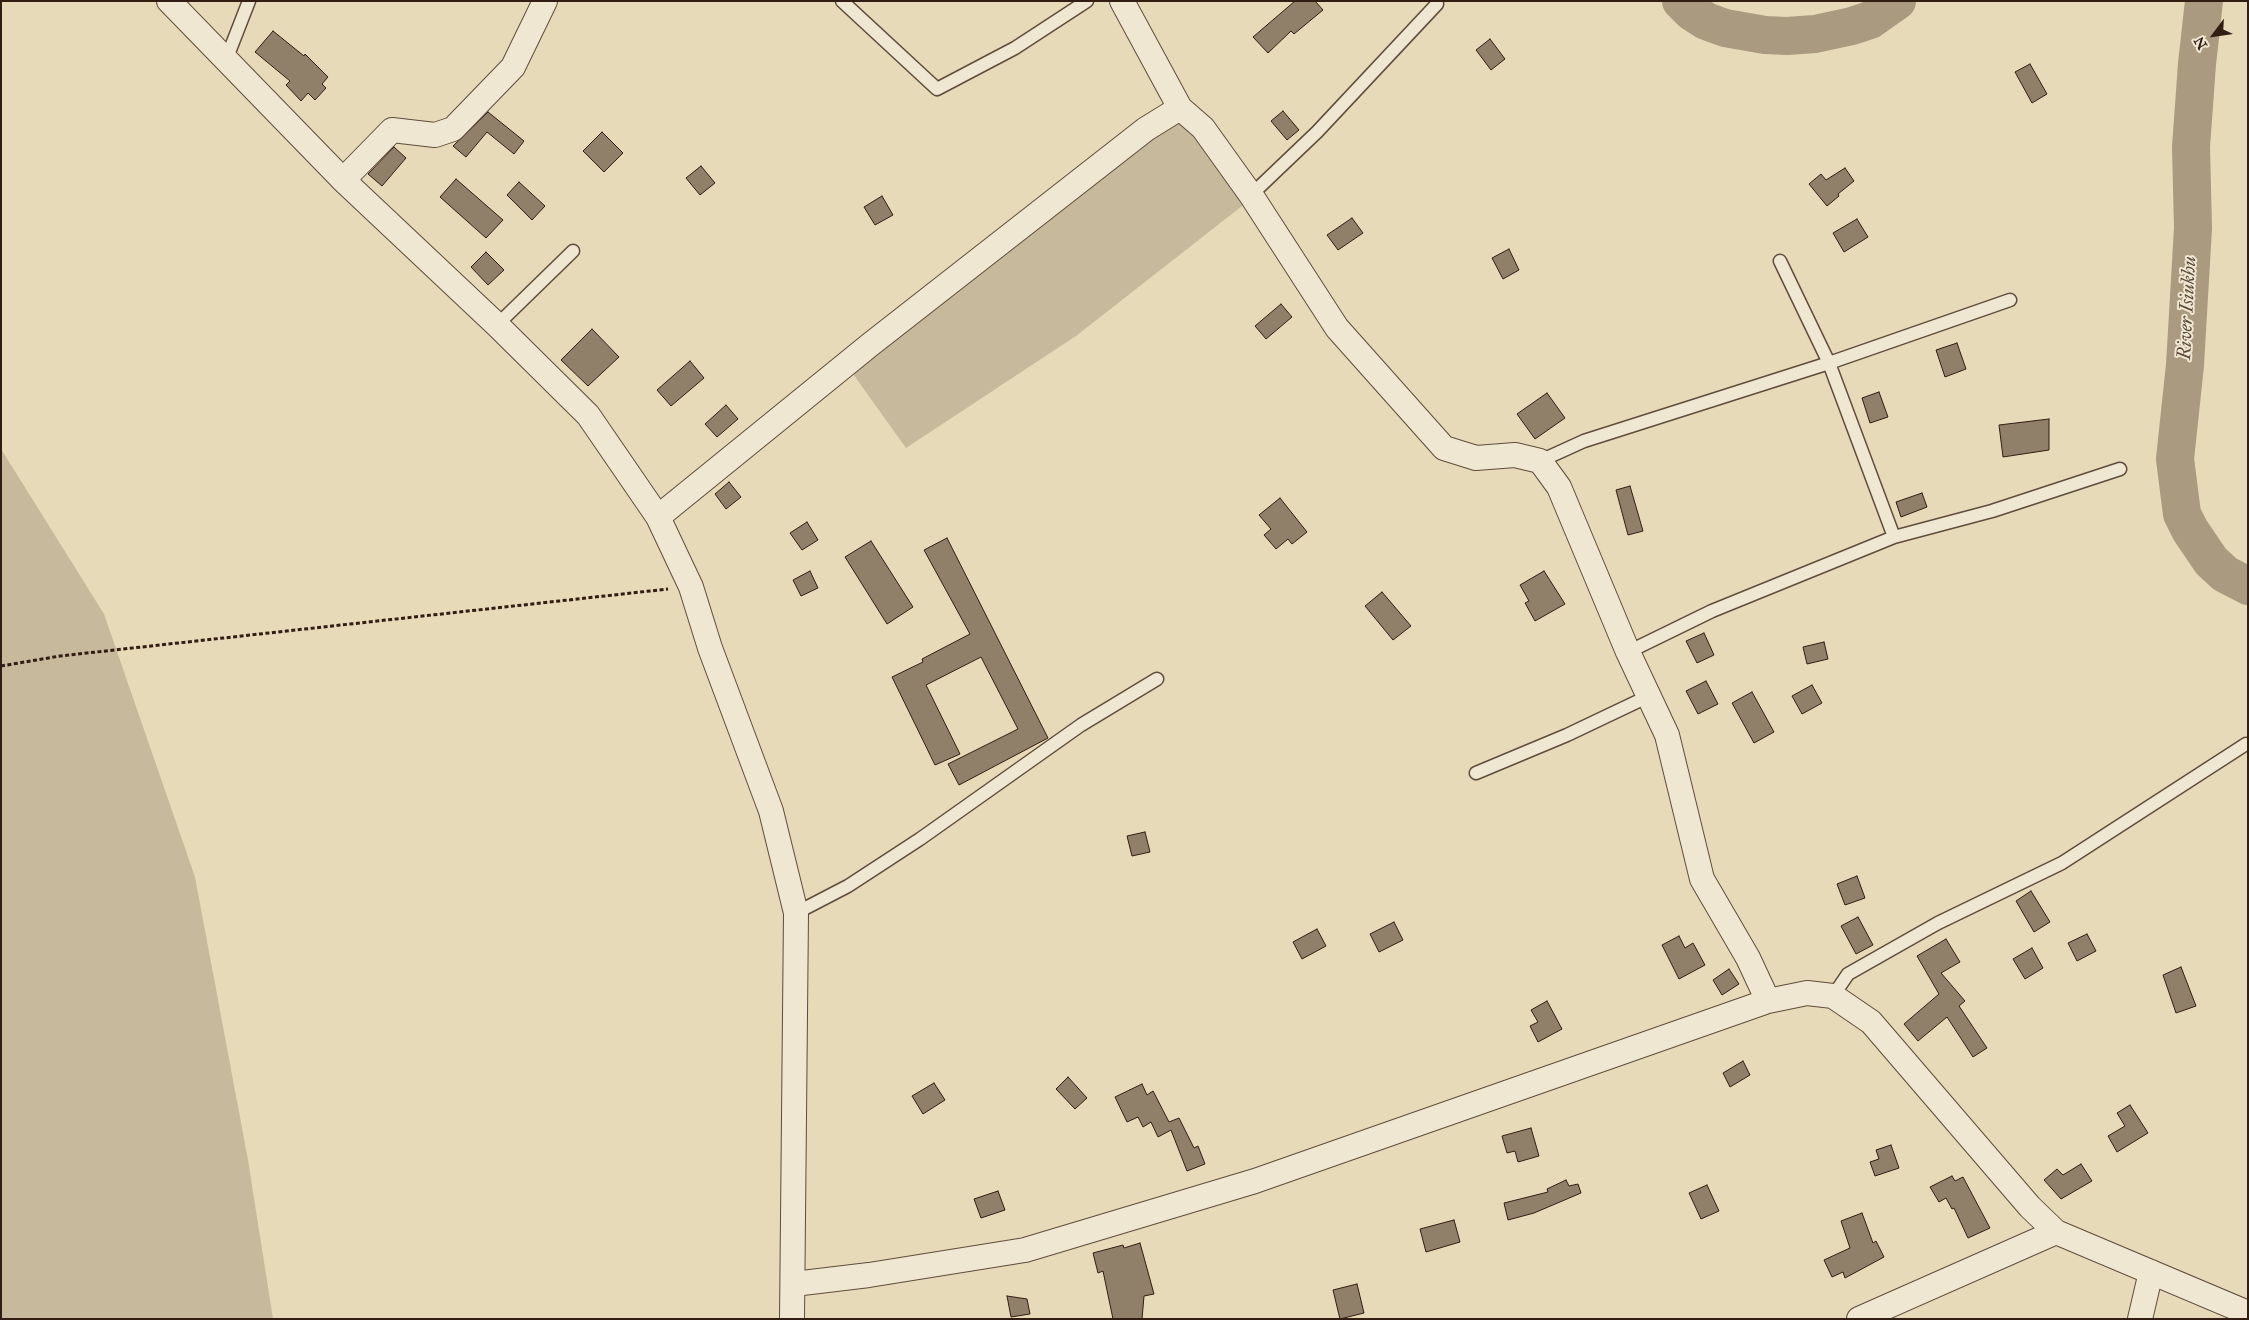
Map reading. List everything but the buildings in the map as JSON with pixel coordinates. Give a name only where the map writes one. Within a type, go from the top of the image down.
[{"type":"street","points":[[169,1],[343,180],[497,325],[588,415],[658,517],[691,587],[710,648],[771,811],[796,913],[794,1284],[792,1319]]},
{"type":"street","points":[[343,180],[392,130],[435,135],[453,129],[513,67],[545,1]]},
{"type":"street","points":[[1122,1],[1180,108],[1203,128],[1251,195],[1337,328],[1444,448],[1476,458],[1515,455],[1540,462],[1559,487],[1628,652],[1667,735],[1702,879],[1748,958],[1768,1001]]},
{"type":"street","points":[[658,517],[887,331],[1146,129],[1180,108]]},
{"type":"street","points":[[794,1284],[888,1272],[1025,1250],[1255,1182],[1768,1001],[1807,993],[1833,996],[1871,1022],[2030,1207],[2056,1232],[2248,1313]]},
{"type":"street","points":[[1859,1319],[2056,1232]]},
{"type":"street","points":[[2140,1319],[2151,1272]]},
{"type":"lane","points":[[226,60],[249,1]]},
{"type":"lane","points":[[842,1],[937,89],[1015,48],[1087,1]]},
{"type":"lane","points":[[1251,195],[1317,132],[1437,4]]},
{"type":"lane","points":[[497,325],[573,251]]},
{"type":"lane","points":[[1780,261],[1829,363],[1894,537]]},
{"type":"lane","points":[[1540,462],[1584,441],[1829,363],[2010,300]]},
{"type":"lane","points":[[1628,652],[1712,611],[1894,537],[1992,510],[2120,469]]},
{"type":"lane","points":[[796,913],[848,886],[912,845],[1081,725],[1157,679]]},
{"type":"lane","points":[[1476,773],[1567,735],[1649,696]]},
{"type":"lane","points":[[1833,996],[1848,974],[1938,923],[2062,863],[2246,744]]},
{"type":"path","points":[[1,666],[60,656],[691,587]]},
{"type":"shaded area","points":[[1181,111],[1251,199],[1076,336],[906,448],[848,367]]},
{"type":"shaded area","points":[[1,449],[104,614],[195,877],[248,1160],[273,1319],[1,1319]]},
{"type":"waterway","name":"River Isiukhu","points":[[1681,1],[1692,12],[1706,21],[1725,28],[1765,35],[1787,36],[1815,34],[1852,26],[1870,20],[1897,1]]},
{"type":"waterway","name":"River Isiukhu","points":[[2204,1],[2191,147],[2193,228],[2185,365],[2175,459],[2182,514],[2190,530],[2211,561],[2225,574],[2248,586]]}]
